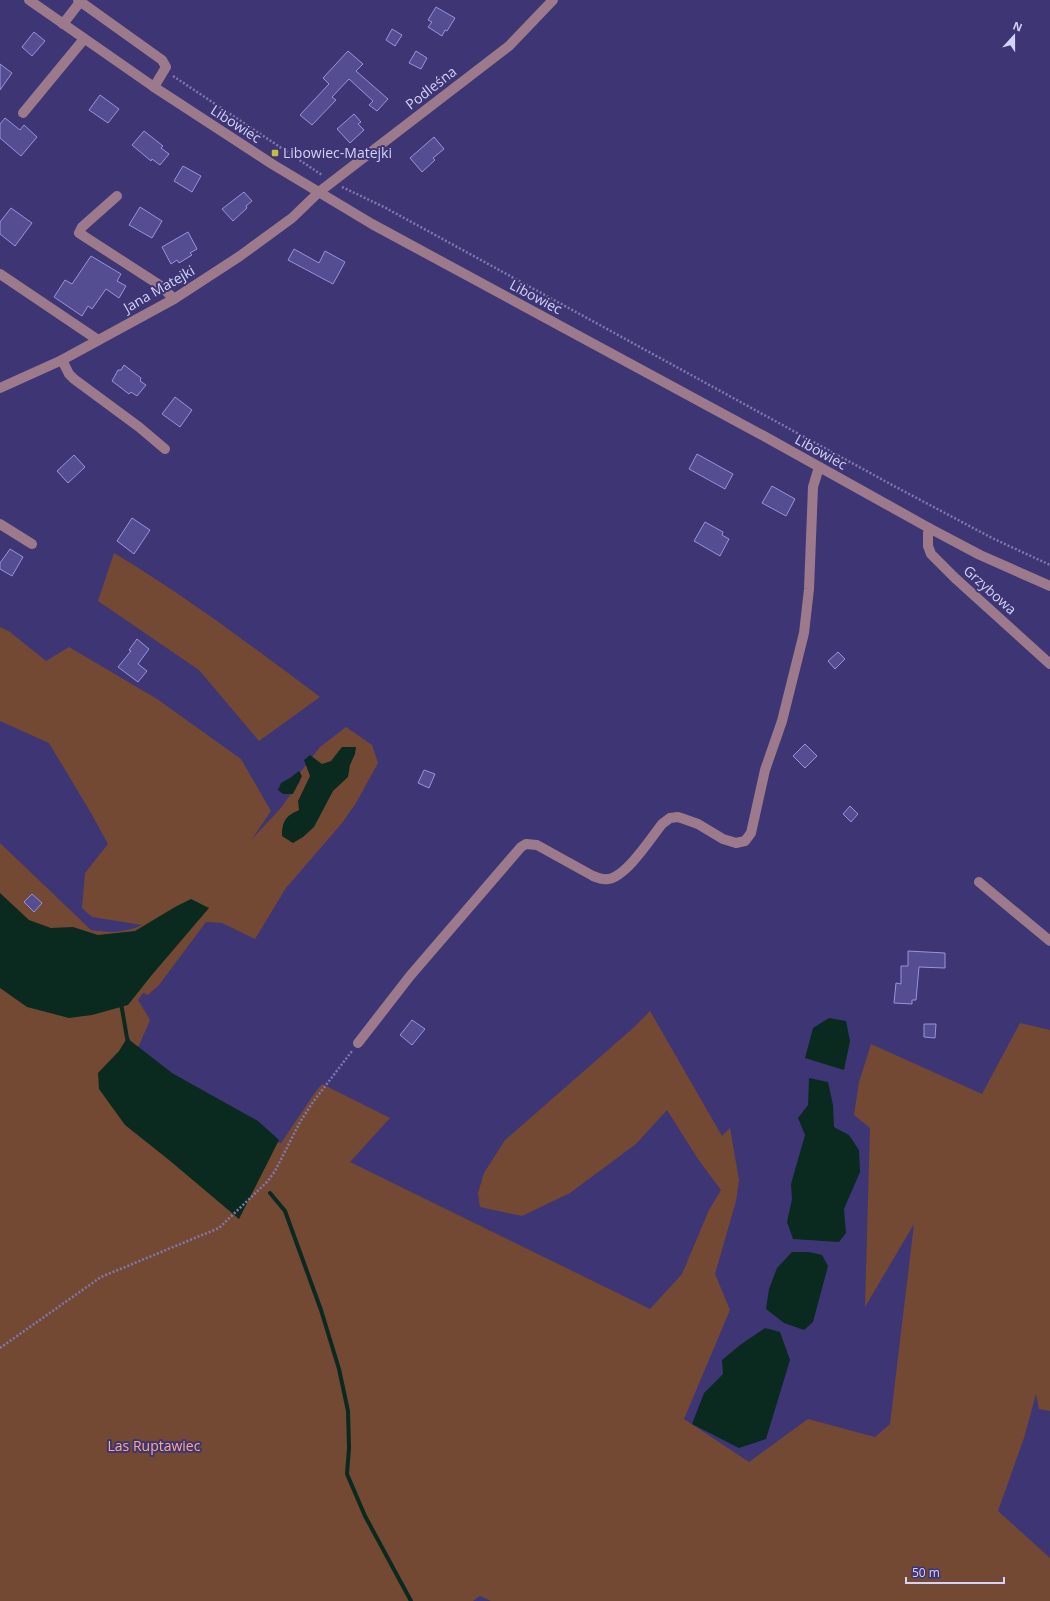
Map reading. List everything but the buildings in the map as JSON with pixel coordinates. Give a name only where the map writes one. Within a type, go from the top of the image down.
[{"type":"street","name":"Libowiec","points":[[29,0],[154,87],[272,164],[393,235],[929,528],[980,554],[1050,586]]},
{"type":"street","name":"Podleśna","points":[[319,192],[509,46],[553,0]]},
{"type":"street","points":[[63,24],[79,1],[162,60],[166,68],[154,87]]},
{"type":"street","points":[[22,113],[84,39]]},
{"type":"street","name":"Jana Matejki","points":[[0,388],[62,360],[174,299],[240,256],[292,218],[319,192]]},
{"type":"street","points":[[116,196],[82,227],[79,233],[161,286],[174,299]]},
{"type":"street","points":[[0,274],[98,340]]},
{"type":"street","points":[[62,360],[69,374],[74,379],[139,427],[165,449]]},
{"type":"street","points":[[358,1043],[410,976],[521,847],[526,844],[537,845],[593,876],[608,879],[623,872],[662,824],[670,818],[678,817],[692,821],[723,839],[736,843],[745,841],[748,838],[753,828],[765,770],[782,721],[804,633],[809,589],[813,491],[819,467]]},
{"type":"street","points":[[0,524],[32,544]]},
{"type":"street","name":"Grzybowa","points":[[929,528],[928,546],[931,554],[955,578],[1050,664]]},
{"type":"street","points":[[979,882],[1050,941]]},
{"type":"path","points":[[164,71],[332,182],[384,207],[894,486],[992,538],[1050,565]]},
{"type":"path","points":[[0,1348],[101,1277],[219,1228],[267,1182],[275,1172],[300,1122],[313,1102],[358,1043]]},
{"type":"green space","points":[[114,553],[141,569],[193,604],[320,697],[259,741],[199,670],[98,601]]},
{"type":"green space","name":"Las Ruptawiec","points":[[0,627],[10,632],[46,661],[69,647],[157,699],[241,759],[271,811],[252,839],[280,809],[300,782],[299,774],[320,747],[346,727],[372,745],[378,763],[356,803],[342,823],[286,888],[255,939],[222,923],[206,922],[159,985],[148,995],[143,993],[138,1000],[150,1020],[137,1050],[265,1141],[281,1143],[322,1084],[390,1118],[350,1162],[650,1309],[682,1274],[709,1210],[721,1190],[698,1159],[667,1110],[636,1144],[570,1193],[522,1216],[480,1207],[478,1193],[484,1173],[505,1140],[632,1029],[650,1011],[722,1136],[730,1128],[739,1180],[736,1201],[715,1274],[730,1310],[684,1419],[749,1462],[808,1419],[875,1437],[890,1424],[914,1224],[865,1307],[870,1128],[854,1115],[859,1082],[871,1044],[982,1094],[1020,1023],[1050,1030],[1050,1411],[1039,1409],[1036,1394],[1024,1438],[998,1511],[1050,1558],[1050,1601],[491,1601],[480,1596],[473,1601],[0,1601],[0,843],[91,930],[117,932],[129,930],[142,925],[92,917],[82,908],[85,873],[108,844],[49,743],[0,721]]},
{"type":"shaded area","points":[[342,747],[356,747],[348,777],[333,791],[314,827],[303,837],[293,843],[282,836],[283,827],[287,817],[299,810],[298,801],[310,776],[304,760],[310,755],[322,764],[331,761]]},
{"type":"shaded area","points":[[299,771],[302,776],[293,794],[283,794],[278,790],[281,783]]},
{"type":"shaded area","points":[[0,893],[29,920],[51,928],[73,927],[98,935],[135,931],[191,899],[209,908],[128,1005],[92,1015],[69,1018],[27,1007],[0,988]]},
{"type":"shaded area","points":[[829,1018],[846,1021],[850,1041],[844,1070],[805,1058],[813,1028]]},
{"type":"shaded area","points":[[127,1038],[172,1073],[258,1121],[279,1140],[239,1219],[125,1125],[99,1089],[98,1073],[119,1051]]},
{"type":"shaded area","points":[[809,1078],[828,1082],[833,1105],[834,1127],[849,1135],[859,1150],[860,1172],[844,1209],[846,1233],[839,1242],[793,1239],[787,1222],[792,1199],[791,1184],[805,1135],[798,1118],[808,1105]]},
{"type":"shaded area","points":[[792,1252],[809,1252],[822,1255],[828,1266],[813,1322],[804,1330],[784,1323],[766,1309],[769,1289],[777,1268]]},
{"type":"shaded area","points":[[765,1328],[780,1332],[790,1360],[766,1439],[739,1448],[692,1424],[704,1393],[723,1374],[722,1360],[740,1345]]},
{"type":"waterway","points":[[121,1003],[129,1043]]},
{"type":"waterway","points":[[270,1193],[285,1211],[321,1310],[339,1369],[348,1411],[349,1448],[347,1474],[365,1516],[411,1601]]},
{"type":"place","name":"Libowiec-Matejki","points":[[275,153]]}]
